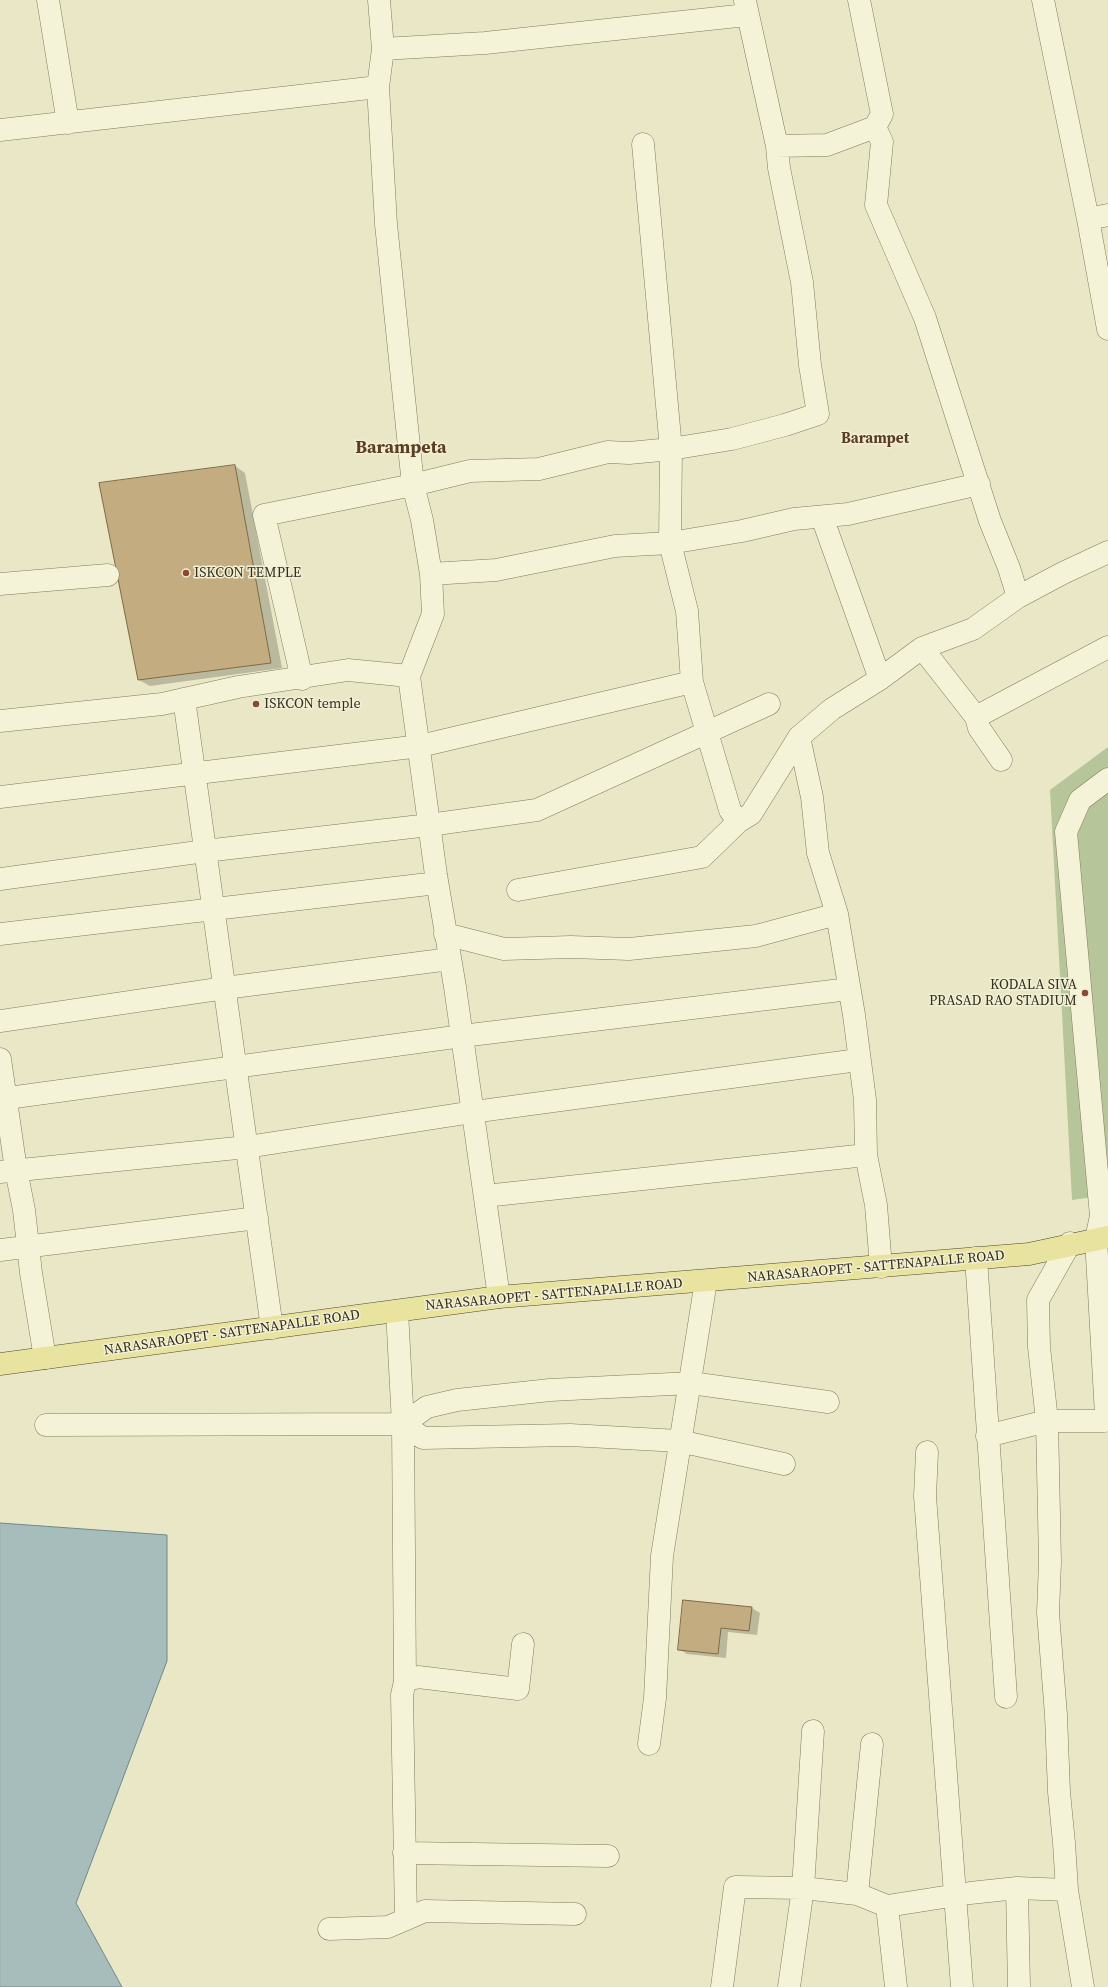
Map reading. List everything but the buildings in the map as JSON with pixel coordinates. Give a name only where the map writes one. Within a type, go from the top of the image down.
[{"type":"main road","name":"NARASARAOPET - SATTENAPALLE ROAD","points":[[0,1364],[499,1298],[1029,1254],[1070,1243],[1102,1238]]},
{"type":"street","points":[[48,0],[68,123]]},
{"type":"street","points":[[379,0],[383,49],[378,87],[386,224],[413,484],[422,520],[431,574],[433,614],[409,676],[420,746],[437,883],[462,1036],[499,1298]]},
{"type":"street","points":[[777,146],[827,145],[875,127],[882,114],[859,0]]},
{"type":"street","points":[[1043,0],[1098,217],[1108,330]]},
{"type":"street","points":[[302,678],[264,515],[470,471],[539,469],[608,452],[629,453],[671,450],[732,439],[785,425],[818,414],[810,365],[802,282],[779,168],[777,146],[746,7],[485,43],[383,49]]},
{"type":"street","points":[[0,130],[378,87]]},
{"type":"street","points":[[875,127],[882,142],[876,205],[925,318],[978,484],[1018,597]]},
{"type":"street","points":[[643,144],[671,450],[670,543],[687,611],[692,682],[730,810],[738,822]]},
{"type":"street","points":[[431,574],[496,570],[615,546],[670,543],[742,531],[794,519],[848,514],[978,484]]},
{"type":"street","points":[[822,517],[880,678]]},
{"type":"street","points":[[518,890],[702,857],[738,822],[751,814],[799,737],[832,709],[880,678],[922,648],[973,629],[1018,597],[1063,573],[1107,556]]},
{"type":"street","points":[[0,584],[108,575]]},
{"type":"street","points":[[976,717],[1108,647]]},
{"type":"street","points":[[922,648],[976,717],[979,728],[1001,760]]},
{"type":"street","points":[[0,721],[162,704],[238,687],[348,670],[409,676]]},
{"type":"street","points":[[0,797],[194,772],[420,746],[692,682]]},
{"type":"street","points":[[184,699],[272,1328]]},
{"type":"street","points":[[0,879],[205,851],[429,825],[537,810],[769,704]]},
{"type":"street","points":[[799,737],[812,797],[818,853],[837,914],[849,989],[858,1060],[865,1100],[866,1155],[876,1205],[881,1267]]},
{"type":"street","points":[[987,1436],[1047,1421],[1104,1421],[1106,1415],[1101,1216],[1066,832],[1080,800],[1108,779]]},
{"type":"street","points":[[0,934],[437,883]]},
{"type":"street","points":[[445,934],[504,949],[570,947],[629,949],[756,936],[837,914]]},
{"type":"street","points":[[0,1021],[225,988],[450,959]]},
{"type":"street","points":[[3,1098],[462,1036],[849,989]]},
{"type":"street","points":[[0,1059],[8,1171],[24,1210],[44,1358]]},
{"type":"street","points":[[8,1171],[247,1147],[473,1112],[858,1060]]},
{"type":"street","points":[[484,1196],[866,1155]]},
{"type":"street","points":[[0,1250],[257,1218]]},
{"type":"street","points":[[1070,1243],[1038,1300],[1039,1347],[1047,1421],[1050,1562],[1048,1612],[1056,1715],[1059,1792],[1067,1890],[1083,1987]]},
{"type":"street","points":[[976,1258],[1006,1698]]},
{"type":"street","points":[[649,1744],[655,1698],[662,1556],[679,1441],[691,1383],[706,1281]]},
{"type":"street","points":[[397,1311],[403,1424],[406,1681],[402,1695],[406,1919]]},
{"type":"street","points":[[403,1424],[426,1407],[457,1400],[550,1390],[691,1383],[828,1402]]},
{"type":"street","points":[[46,1425],[403,1424],[423,1438],[570,1435],[679,1441],[784,1464]]},
{"type":"street","points":[[927,1452],[925,1496],[957,1894],[962,1987]]},
{"type":"street","points":[[406,1681],[418,1678],[518,1689],[523,1644]]},
{"type":"street","points":[[789,1987],[803,1888],[813,1731]]},
{"type":"street","points":[[857,1894],[872,1744]]},
{"type":"street","points":[[404,1853],[608,1856]]},
{"type":"street","points":[[722,1987],[735,1887],[803,1888],[857,1894],[888,1906],[957,1894],[1017,1888],[1067,1890]]},
{"type":"street","points":[[1017,1888],[1019,1987]]},
{"type":"street","points":[[888,1906],[896,1987]]},
{"type":"street","points":[[328,1929],[388,1927],[425,1911],[575,1914]]},
{"type":"green space","name":"KODALA SIVA PRASAD RAO STADIUM","points":[[1108,747],[1108,1195],[1072,1200],[1050,790]]},
{"type":"water","points":[[0,1523],[167,1535],[167,1661],[76,1903],[122,1987],[0,1987]]},
{"type":"place","name":"ISKCON TEMPLE","points":[[186,573]]},
{"type":"place","name":"ISKCON temple","points":[[256,704]]},
{"type":"place","name":"KODALA SIVA PRASAD RAO STADIUM","points":[[1085,993]]},
{"type":"district","name":"Barampet","points":[[875,439]]},
{"type":"district","name":"Barampeta","points":[[401,448]]}]
